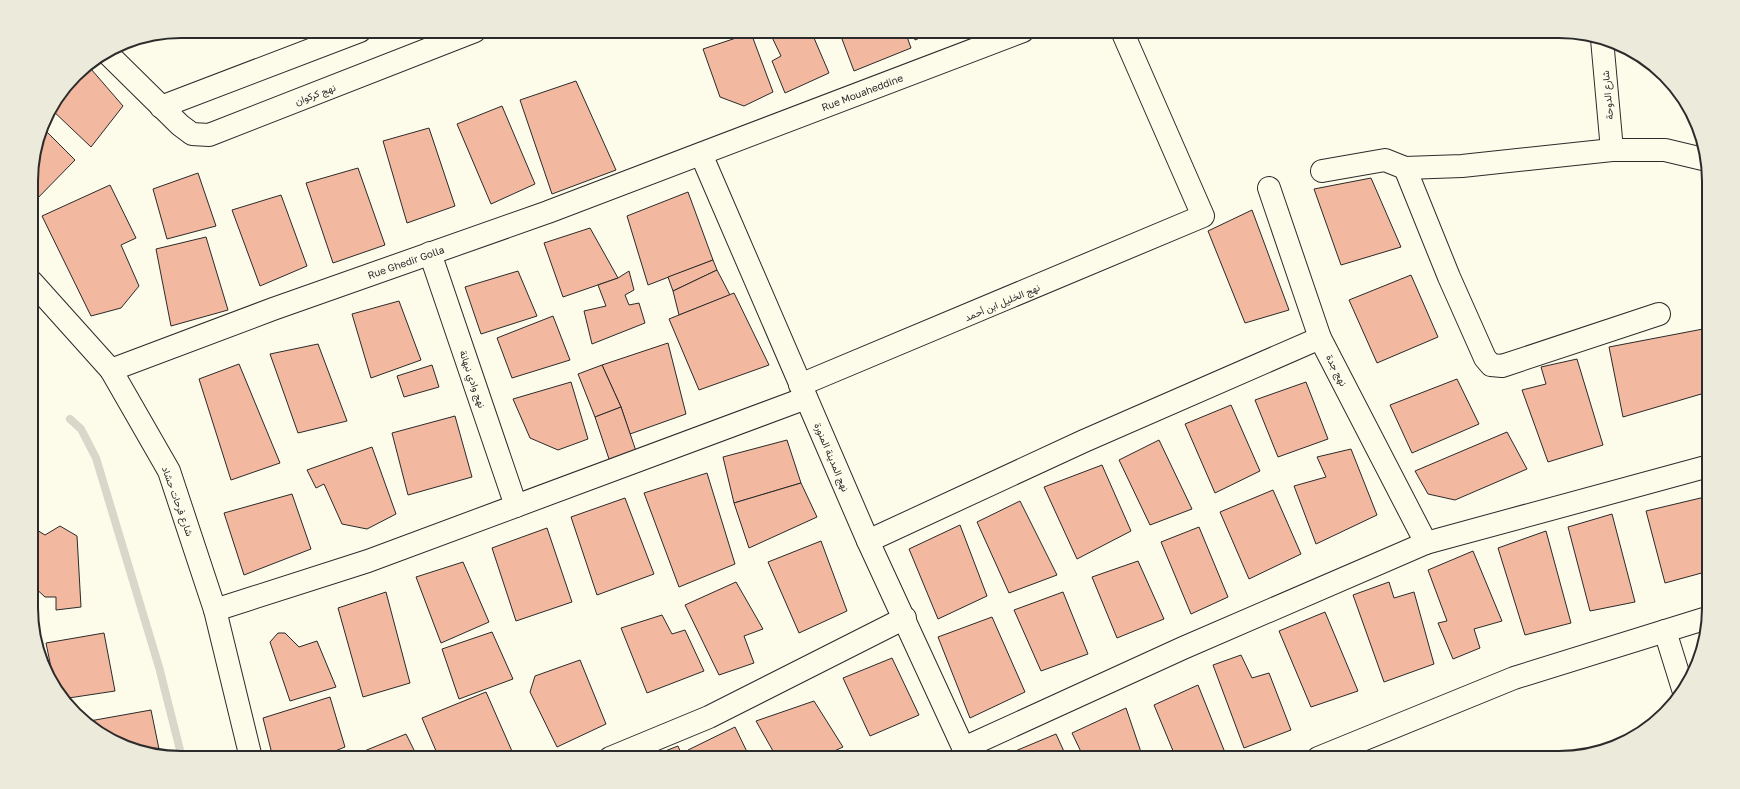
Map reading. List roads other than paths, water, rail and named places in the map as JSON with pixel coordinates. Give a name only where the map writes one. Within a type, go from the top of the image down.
[{"type":"street","points":[[161,107],[342,38]]},
{"type":"street","name":"نهج كركوان","points":[[110,56],[180,125],[192,134],[209,135],[437,38]]},
{"type":"street","name":"Rue Mouaheddine","points":[[701,154],[1006,38]]},
{"type":"street","name":"نهج الخليل ابن أحمد","points":[[215,610],[368,561],[516,506],[803,392],[1203,216],[1125,38]]},
{"type":"street","name":"شارع الدوحة","points":[[1603,45],[1612,150]]},
{"type":"street","points":[[1322,171],[1386,160],[1405,168],[1462,166],[1612,150],[1665,150],[1700,158]]},
{"type":"street","name":"Rue Ghedir Golla","points":[[111,370],[430,253],[548,212],[701,154]]},
{"type":"street","name":"نهج المدينة المنورة","points":[[701,154],[868,541],[905,618],[965,751]]},
{"type":"street","points":[[1405,168],[1449,277],[1485,358],[1491,365],[1502,366],[1659,314]]},
{"type":"street","name":"نهج جدة","points":[[1269,188],[1320,338],[1426,543]]},
{"type":"street","name":"نهج وادي نبهانة","points":[[430,253],[516,506]]},
{"type":"street","name":"شارع فرحات حشاد","points":[[38,289],[111,370],[169,471],[215,610],[249,751]]},
{"type":"street","points":[[868,541],[1084,441],[1320,338]]},
{"type":"street","points":[[970,751],[1183,648],[1426,543],[1702,468]]},
{"type":"street","points":[[626,751],[709,716],[905,618]]},
{"type":"street","points":[[1335,751],[1514,678],[1702,620]]},
{"type":"street","points":[[1665,631],[1681,683]]},
{"type":"waterway","points":[[70,419],[81,429],[96,458],[159,667],[180,751]]}]
